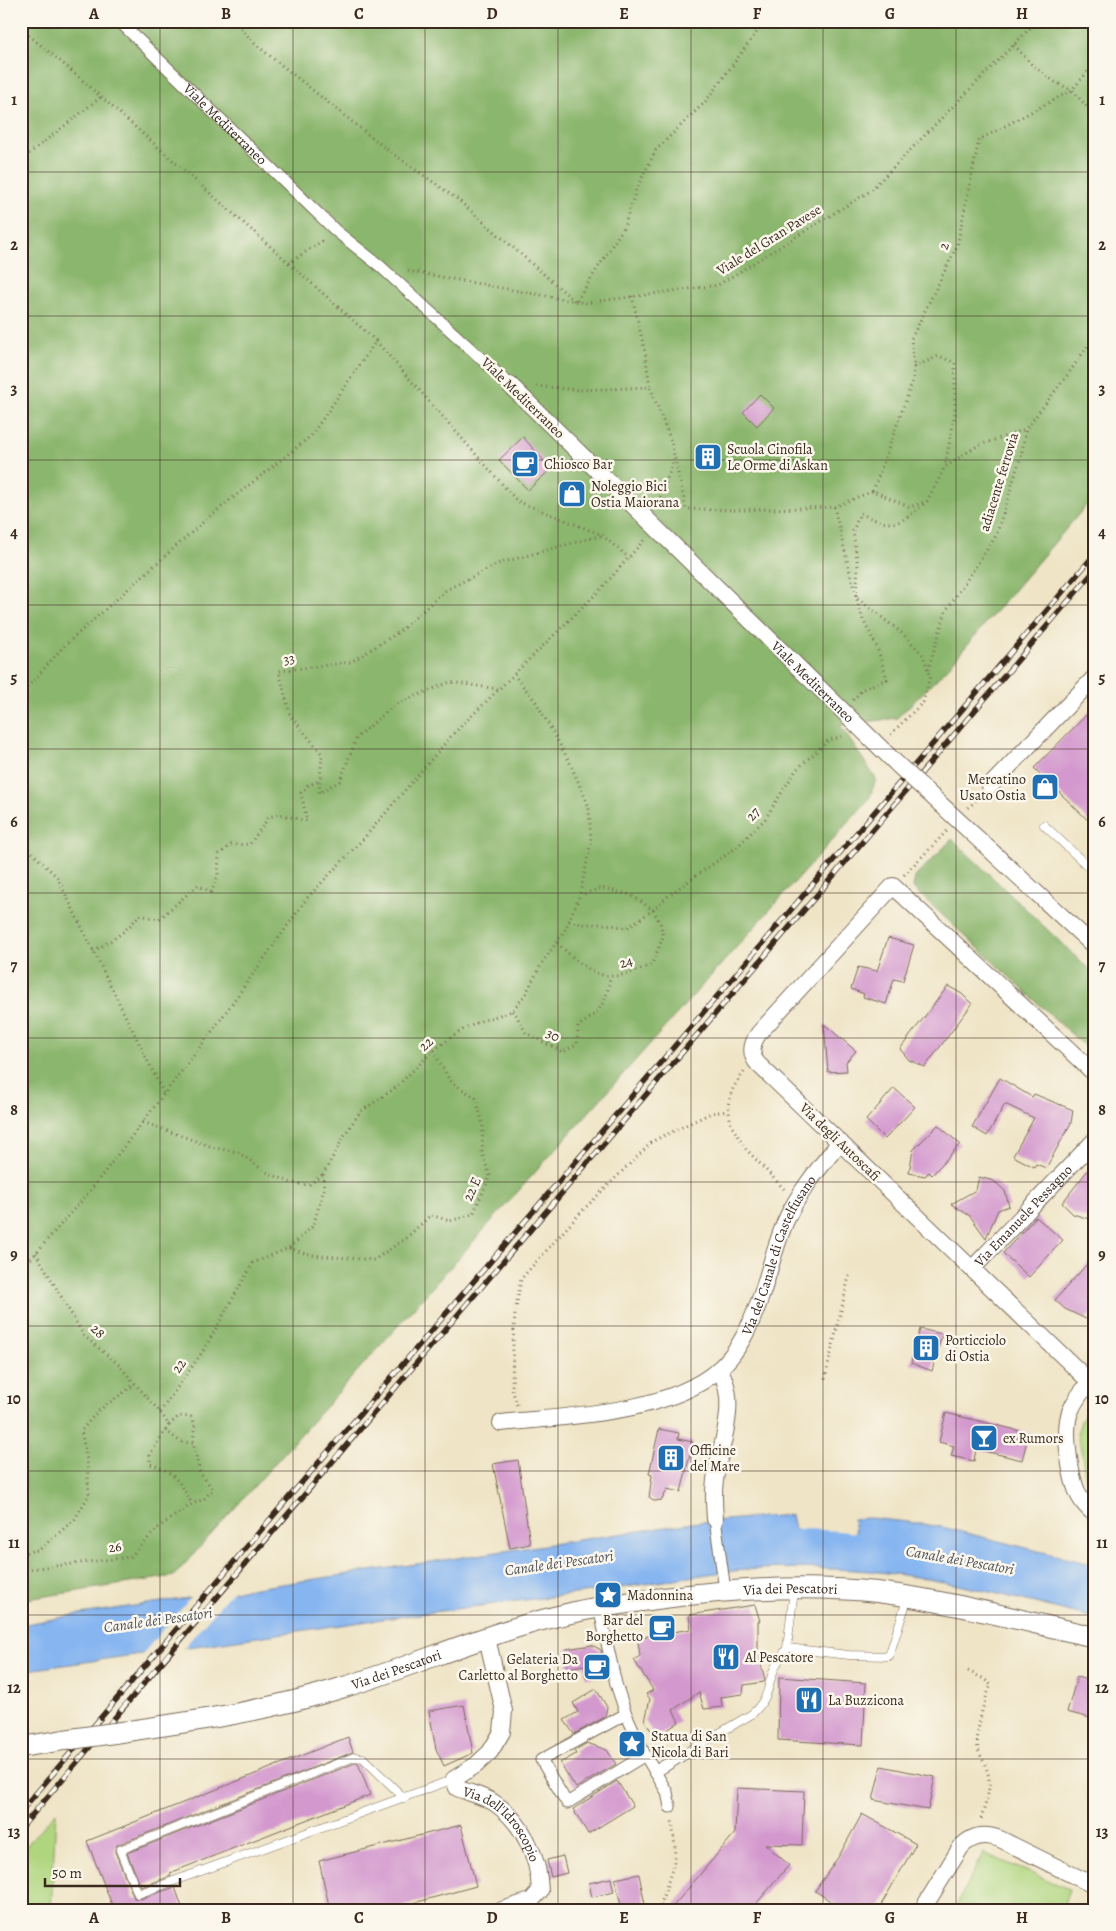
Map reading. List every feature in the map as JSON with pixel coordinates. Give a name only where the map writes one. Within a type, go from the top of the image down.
[{"type":"street","name":"Viale Mediterraneo","points":[[119,21],[336,231],[380,266],[510,385],[898,765],[1095,948]]},
{"type":"street","points":[[990,786],[1095,677]]},
{"type":"street","points":[[754,1059],[752,1050],[756,1037],[893,886],[1095,1074]]},
{"type":"street","name":"Via degli Autoscafi","points":[[754,1059],[972,1269],[1092,1380]]},
{"type":"street","name":"Via Emanuele Pessagno","points":[[972,1269],[1095,1140]]},
{"type":"street","name":"Via del Canale di Castelfusano","points":[[501,1423],[624,1409],[684,1391],[700,1384],[719,1369],[733,1353],[748,1328],[760,1299],[784,1225],[801,1194],[840,1142]]},
{"type":"street","points":[[719,1369],[727,1384],[729,1401],[714,1488],[715,1519],[725,1590]]},
{"type":"street","points":[[1092,1380],[1072,1408],[1067,1432],[1076,1488],[1084,1504],[1095,1514]]},
{"type":"street","name":"Via dei Pescatori","points":[[21,1747],[209,1719],[274,1706],[343,1688],[541,1620],[599,1607],[725,1590],[794,1588],[857,1590],[908,1597],[1095,1636]]},
{"type":"street","points":[[599,1607],[616,1684],[626,1714],[645,1755],[666,1792],[670,1807]]},
{"type":"street","name":"Via dell'Idroscopio","points":[[487,1638],[504,1711],[502,1732],[490,1752],[476,1765],[454,1780],[457,1788],[493,1802],[516,1822],[531,1848],[540,1879],[540,1891],[532,1901],[502,1910]]},
{"type":"street","points":[[626,1714],[541,1760],[567,1803],[645,1755]]},
{"type":"street","points":[[655,1772],[682,1755]]},
{"type":"street","points":[[922,1910],[962,1847],[967,1841],[976,1836],[993,1836],[1095,1886]]},
{"type":"lane","points":[[1044,825],[1095,873]]},
{"type":"lane","points":[[682,1755],[752,1714],[768,1694],[776,1666],[787,1648],[794,1588]]},
{"type":"lane","points":[[787,1648],[849,1655],[889,1656],[908,1597]]},
{"type":"lane","points":[[404,1798],[363,1758],[354,1757],[120,1850],[138,1894],[454,1780]]},
{"type":"path","points":[[234,21],[255,44],[385,148],[457,199],[576,302],[624,228],[636,190],[656,150],[706,101],[765,21]]},
{"type":"path","name":"Viale del Gran Pavese","points":[[380,266],[585,303],[718,285],[870,191],[1037,21]]},
{"type":"path","points":[[21,30],[101,97],[376,341],[517,501],[602,535],[629,558]]},
{"type":"path","points":[[1014,45],[1033,66],[1054,82],[1072,90],[1095,116]]},
{"type":"path","name":"2","points":[[873,490],[912,380],[914,367],[911,339],[957,246],[979,140],[1072,90],[1090,69],[1095,60]]},
{"type":"path","points":[[21,160],[101,97]]},
{"type":"path","points":[[289,263],[336,231]]},
{"type":"path","points":[[632,296],[645,352],[650,387],[671,442],[686,509],[741,510],[834,507],[873,490],[910,507],[927,501]]},
{"type":"path","name":"adiacente ferrovia","points":[[880,747],[923,702],[930,677],[928,670],[946,611],[996,536],[1021,456],[1026,429],[1095,336]]},
{"type":"path","points":[[21,695],[63,647],[210,516],[311,436],[376,341]]},
{"type":"path","points":[[856,597],[858,567],[854,531],[860,513],[886,524],[904,521],[927,501],[945,467],[955,413],[955,364],[939,356],[914,367]]},
{"type":"path","points":[[510,385],[579,390],[650,387]]},
{"type":"path","points":[[945,467],[976,446],[1026,429]]},
{"type":"path","points":[[21,1270],[90,1191],[213,1030],[308,897],[365,837],[453,734],[600,590],[629,558],[652,524],[675,458]]},
{"type":"path","points":[[834,507],[863,620],[877,647],[887,679],[863,689],[842,711]]},
{"type":"path","name":"33","points":[[320,781],[322,754],[290,715],[279,671],[351,662],[399,632],[446,590],[500,563],[602,535]]},
{"type":"path","points":[[856,597],[903,634],[923,655],[928,670]]},
{"type":"path","points":[[512,1011],[525,995],[542,963],[569,921],[580,895],[591,842],[589,807],[570,762],[536,702],[514,675]]},
{"type":"path","points":[[93,951],[117,938],[139,915],[159,919],[198,885],[211,892],[218,876],[219,854],[231,846],[250,844],[269,817],[279,814],[307,821],[301,793],[308,785],[320,781],[319,794],[340,781],[357,737],[396,704],[450,682],[499,689]]},
{"type":"path","name":"27","points":[[569,921],[582,924],[607,924],[627,928],[653,910],[669,895],[737,847],[765,819],[796,770],[829,740],[863,730]]},
{"type":"path","points":[[910,868],[940,838]]},
{"type":"path","points":[[21,842],[57,877],[164,1094]]},
{"type":"path","points":[[580,895],[600,888],[631,895],[653,910]]},
{"type":"path","name":"24","points":[[557,942],[584,968],[610,977],[636,972],[652,964],[664,937],[661,925],[653,910]]},
{"type":"path","name":"30","points":[[512,1011],[526,1033],[563,1052],[577,1044],[578,1026],[594,1017],[607,996],[610,977]]},
{"type":"path","name":"22","points":[[160,1412],[204,1351],[253,1263],[289,1248],[313,1226],[324,1189],[323,1175],[344,1136],[360,1112],[394,1090],[433,1051],[460,1031],[481,1021],[512,1011]]},
{"type":"path","name":"22 E","points":[[289,1248],[310,1255],[374,1260],[405,1239],[431,1215],[450,1221],[473,1214],[490,1176],[482,1152],[483,1124],[476,1098],[451,1082],[433,1051]]},
{"type":"path","points":[[754,1059],[733,1088],[728,1105],[730,1125],[746,1149],[781,1188],[790,1193],[801,1194]]},
{"type":"path","points":[[527,1420],[517,1407],[512,1389],[514,1314],[521,1279],[581,1212],[653,1141],[711,1113],[728,1111]]},
{"type":"path","points":[[143,1122],[215,1148],[238,1152],[266,1172],[292,1183],[309,1185],[323,1175]]},
{"type":"path","name":"28","points":[[36,1253],[84,1336],[117,1363],[169,1425]]},
{"type":"path","points":[[825,1379],[850,1272]]},
{"type":"path","points":[[21,1553],[39,1550],[74,1519],[89,1495],[88,1460],[81,1431],[98,1411],[135,1384]]},
{"type":"path","points":[[165,1430],[181,1442],[193,1444],[195,1423],[191,1416],[179,1416],[165,1430],[150,1454],[150,1464],[165,1469],[175,1478],[192,1504]]},
{"type":"path","name":"26","points":[[21,1570],[130,1557],[160,1526],[192,1504],[204,1499],[212,1489],[200,1473],[193,1444]]},
{"type":"path","points":[[968,1671],[984,1678],[991,1685],[986,1697],[978,1749],[988,1772],[989,1787],[976,1836]]},
{"type":"path","points":[[659,1910],[663,1893],[672,1872],[675,1854],[670,1807]]},
{"type":"green space","points":[[21,21],[1095,21],[1095,495],[945,671],[897,718],[840,725],[876,779],[869,799],[174,1576],[21,1600]]},
{"type":"green space","points":[[952,839],[1095,975],[1095,1056],[913,888],[915,877]]},
{"type":"green space","points":[[1095,1398],[1095,1500],[1087,1487],[1077,1435],[1081,1420]]},
{"type":"green space","points":[[56,1812],[51,1910],[21,1910],[21,1852]]},
{"type":"green space","points":[[983,1853],[1069,1889],[1062,1910],[954,1910]]},
{"type":"water","points":[[791,1515],[796,1538],[857,1542],[853,1519],[869,1518],[942,1527],[1095,1565],[1095,1618],[976,1589],[915,1577],[854,1570],[764,1569],[734,1571],[602,1591],[372,1620],[21,1671],[21,1625],[74,1615],[699,1522]]},
{"type":"pier","points":[[234,1589],[181,1651],[140,1657],[192,1595]]},
{"type":"building","points":[[760,394],[774,408],[757,426],[743,412]]},
{"type":"building","name":"Chiosco Bar","points":[[523,437],[551,469],[528,490],[499,460]]},
{"type":"building","points":[[1095,706],[1095,827],[1034,768]]},
{"type":"building","points":[[888,938],[914,945],[903,981],[894,979],[886,1004],[863,997],[864,994],[851,989],[858,967],[877,971]]},
{"type":"building","points":[[948,986],[962,994],[972,1004],[925,1067],[909,1060],[900,1049]]},
{"type":"building","points":[[824,1024],[856,1051],[846,1062],[847,1071],[828,1072]]},
{"type":"building","points":[[1000,1078],[1032,1097],[1034,1094],[1073,1110],[1071,1123],[1046,1168],[1036,1164],[1034,1167],[1013,1156],[1034,1118],[1005,1104],[987,1136],[972,1127]]},
{"type":"building","points":[[894,1088],[915,1107],[885,1139],[866,1120]]},
{"type":"building","points":[[938,1125],[960,1144],[932,1175],[929,1172],[925,1176],[909,1173],[913,1150]]},
{"type":"building","points":[[1095,1161],[1095,1213],[1089,1219],[1073,1214],[1062,1203]]},
{"type":"building","points":[[979,1177],[994,1181],[1005,1191],[1009,1206],[998,1210],[986,1238],[970,1216],[951,1204],[976,1190]]},
{"type":"building","points":[[1036,1217],[1063,1240],[1029,1277],[1003,1253]]},
{"type":"building","points":[[1095,1255],[1095,1309],[1086,1319],[1065,1309],[1055,1300]]},
{"type":"building","name":"Porticciolo di Ostia","points":[[920,1329],[942,1334],[932,1371],[911,1363]]},
{"type":"building","name":"ex Rumors","points":[[946,1413],[1029,1433],[1022,1460],[976,1449],[974,1461],[951,1456],[954,1446],[939,1442]]},
{"type":"building","name":"Officine del Mare","points":[[659,1429],[679,1433],[678,1439],[693,1442],[681,1492],[667,1489],[662,1500],[655,1501],[649,1497],[652,1475],[649,1474]]},
{"type":"building","points":[[518,1460],[530,1544],[510,1548],[493,1464]]},
{"type":"building","points":[[755,1605],[760,1621],[758,1621],[758,1654],[765,1679],[764,1682],[744,1685],[743,1694],[721,1697],[722,1707],[704,1709],[699,1692],[673,1710],[679,1722],[656,1738],[645,1721],[650,1699],[646,1694],[653,1690],[634,1660],[640,1656],[638,1642],[642,1637],[691,1629],[689,1615]]},
{"type":"building","points":[[592,1645],[601,1650],[603,1676],[586,1678],[585,1665],[568,1668],[566,1649]]},
{"type":"building","points":[[779,1677],[866,1683],[863,1745],[778,1740]]},
{"type":"building","points":[[1077,1677],[1095,1682],[1095,1700],[1090,1718],[1067,1712]]},
{"type":"building","points":[[596,1689],[607,1707],[605,1717],[574,1734],[564,1720],[578,1712],[573,1703]]},
{"type":"building","points":[[464,1705],[473,1753],[444,1766],[436,1749],[429,1711]]},
{"type":"building","points":[[348,1737],[353,1752],[117,1845],[115,1852],[134,1898],[140,1899],[175,1887],[183,1910],[114,1910],[87,1841]]},
{"type":"building","points":[[587,1743],[607,1750],[616,1764],[576,1788],[560,1763],[576,1754],[574,1751]]},
{"type":"building","points":[[358,1763],[370,1795],[170,1873],[171,1876],[141,1887],[127,1853]]},
{"type":"building","points":[[881,1766],[935,1777],[928,1810],[873,1800]]},
{"type":"building","points":[[617,1781],[633,1806],[588,1834],[573,1809]]},
{"type":"building","points":[[737,1788],[804,1791],[802,1845],[765,1844],[789,1865],[751,1910],[670,1910],[735,1833]]},
{"type":"building","points":[[862,1814],[916,1844],[878,1910],[845,1910],[815,1891],[839,1856]]},
{"type":"building","points":[[461,1825],[476,1886],[388,1910],[330,1910],[319,1861]]},
{"type":"building","points":[[563,1856],[567,1873],[551,1877],[547,1860]]},
{"type":"building","points":[[639,1874],[646,1910],[622,1910],[615,1879]]},
{"type":"building","points":[[611,1878],[614,1892],[592,1897],[589,1883]]},
{"type":"waterway","name":"Canale dei Pescatori","points":[[771,1539],[799,1538],[883,1546]]},
{"type":"railway","points":[[21,1811],[1095,554]]},
{"type":"railway","points":[[21,1828],[1095,570]]},
{"type":"place","name":"Scuola Cinofila Le Orme di Askan","points":[[708,457]]},
{"type":"place","name":"Chiosco Bar","points":[[525,464]]},
{"type":"place","name":"Noleggio Bici Ostia Maiorana","points":[[572,494]]},
{"type":"place","name":"Mercatino Usato Ostia","points":[[1045,787]]},
{"type":"place","name":"Porticciolo di Ostia","points":[[926,1348]]},
{"type":"place","name":"ex Rumors","points":[[984,1438]]},
{"type":"place","name":"Officine del Mare","points":[[671,1458]]},
{"type":"place","name":"Madonnina","points":[[608,1595]]},
{"type":"place","name":"Bar del Borghetto","points":[[662,1628]]},
{"type":"place","name":"Al Pescatore","points":[[726,1657]]},
{"type":"place","name":"Gelateria Da Carletto al Borghetto","points":[[597,1667]]},
{"type":"place","name":"La Buzzicona","points":[[809,1700]]},
{"type":"place","name":"Statua di San Nicola di Bari","points":[[632,1744]]}]
